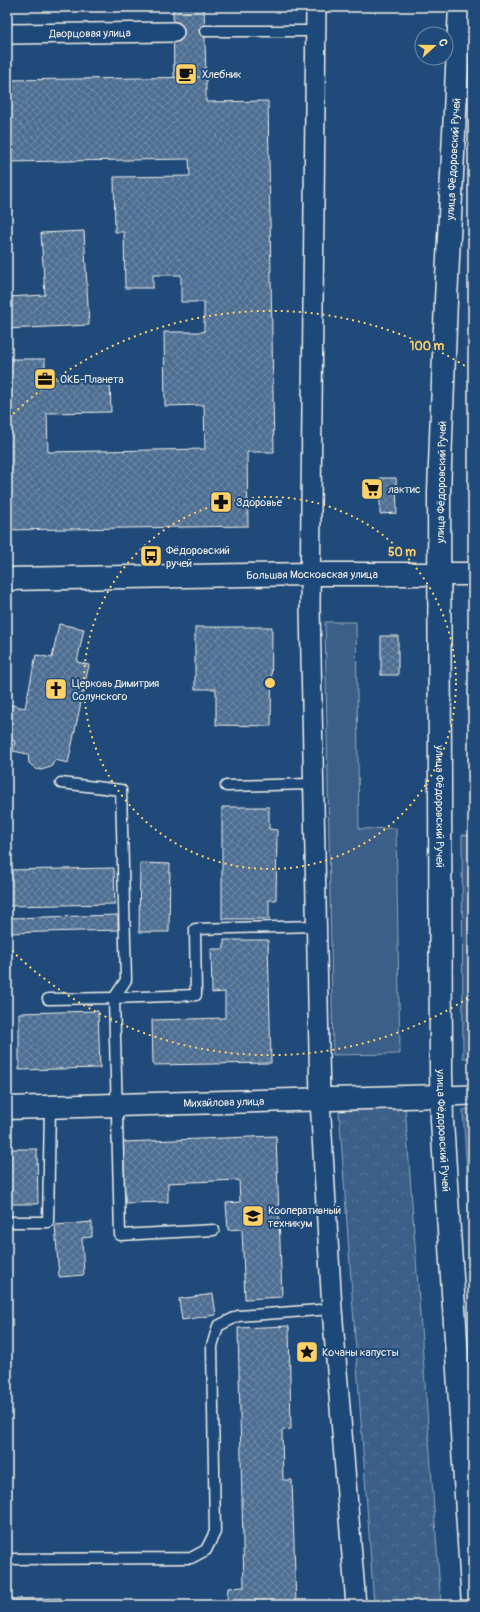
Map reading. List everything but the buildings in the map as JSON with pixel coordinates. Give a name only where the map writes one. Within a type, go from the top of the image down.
[{"type":"main road","name":"улица Фёдоровский Ручей","points":[[460,7],[445,308],[439,492],[441,1096],[473,1605]]},
{"type":"main road","name":"Большая Московская улица","points":[[7,579],[310,574],[473,574]]},
{"type":"main road","name":"Михайлова улица","points":[[7,1108],[441,1096]]},
{"type":"street","points":[[316,7],[310,574],[320,1100],[332,1309],[356,1605]]},
{"type":"street","name":"Дворцовая улица","points":[[7,34],[174,32]]},
{"type":"street","points":[[441,1096],[473,1095]]},
{"type":"lane","points":[[205,31],[316,31]]},
{"type":"lane","points":[[61,784],[121,790],[126,980],[114,998],[120,1235],[214,1230]]},
{"type":"lane","points":[[226,786],[314,784]]},
{"type":"lane","points":[[48,999],[196,995],[195,930],[316,926]]},
{"type":"lane","points":[[7,1222],[48,1222],[50,1107]]},
{"type":"lane","points":[[7,1559],[191,1558],[206,1550],[215,1532],[212,1346],[218,1326],[238,1316],[332,1309]]},
{"type":"green space","points":[[325,622],[356,622],[359,829],[396,828],[400,1054],[333,1055]]},
{"type":"green space","points":[[462,835],[473,835],[473,1058],[463,1058]]},
{"type":"green space","points":[[405,1106],[441,1605],[374,1605],[339,1110]]},
{"type":"green space","points":[[473,1109],[473,1267],[463,1110]]},
{"type":"place","name":"Хлебник","points":[[186,74]]},
{"type":"place","name":"ОКБ-Планета","points":[[45,379]]},
{"type":"place","name":"лактис","points":[[372,489]]},
{"type":"place","name":"Здоровье","points":[[221,502]]},
{"type":"place","name":"Фёдоровский ручей","points":[[151,556]]},
{"type":"place","name":"Церковь Димитрия Солунского","points":[[56,689]]},
{"type":"place","name":"Кооперативный техникум","points":[[253,1216]]},
{"type":"place","name":"Кочаны капусты","points":[[307,1352]]}]
